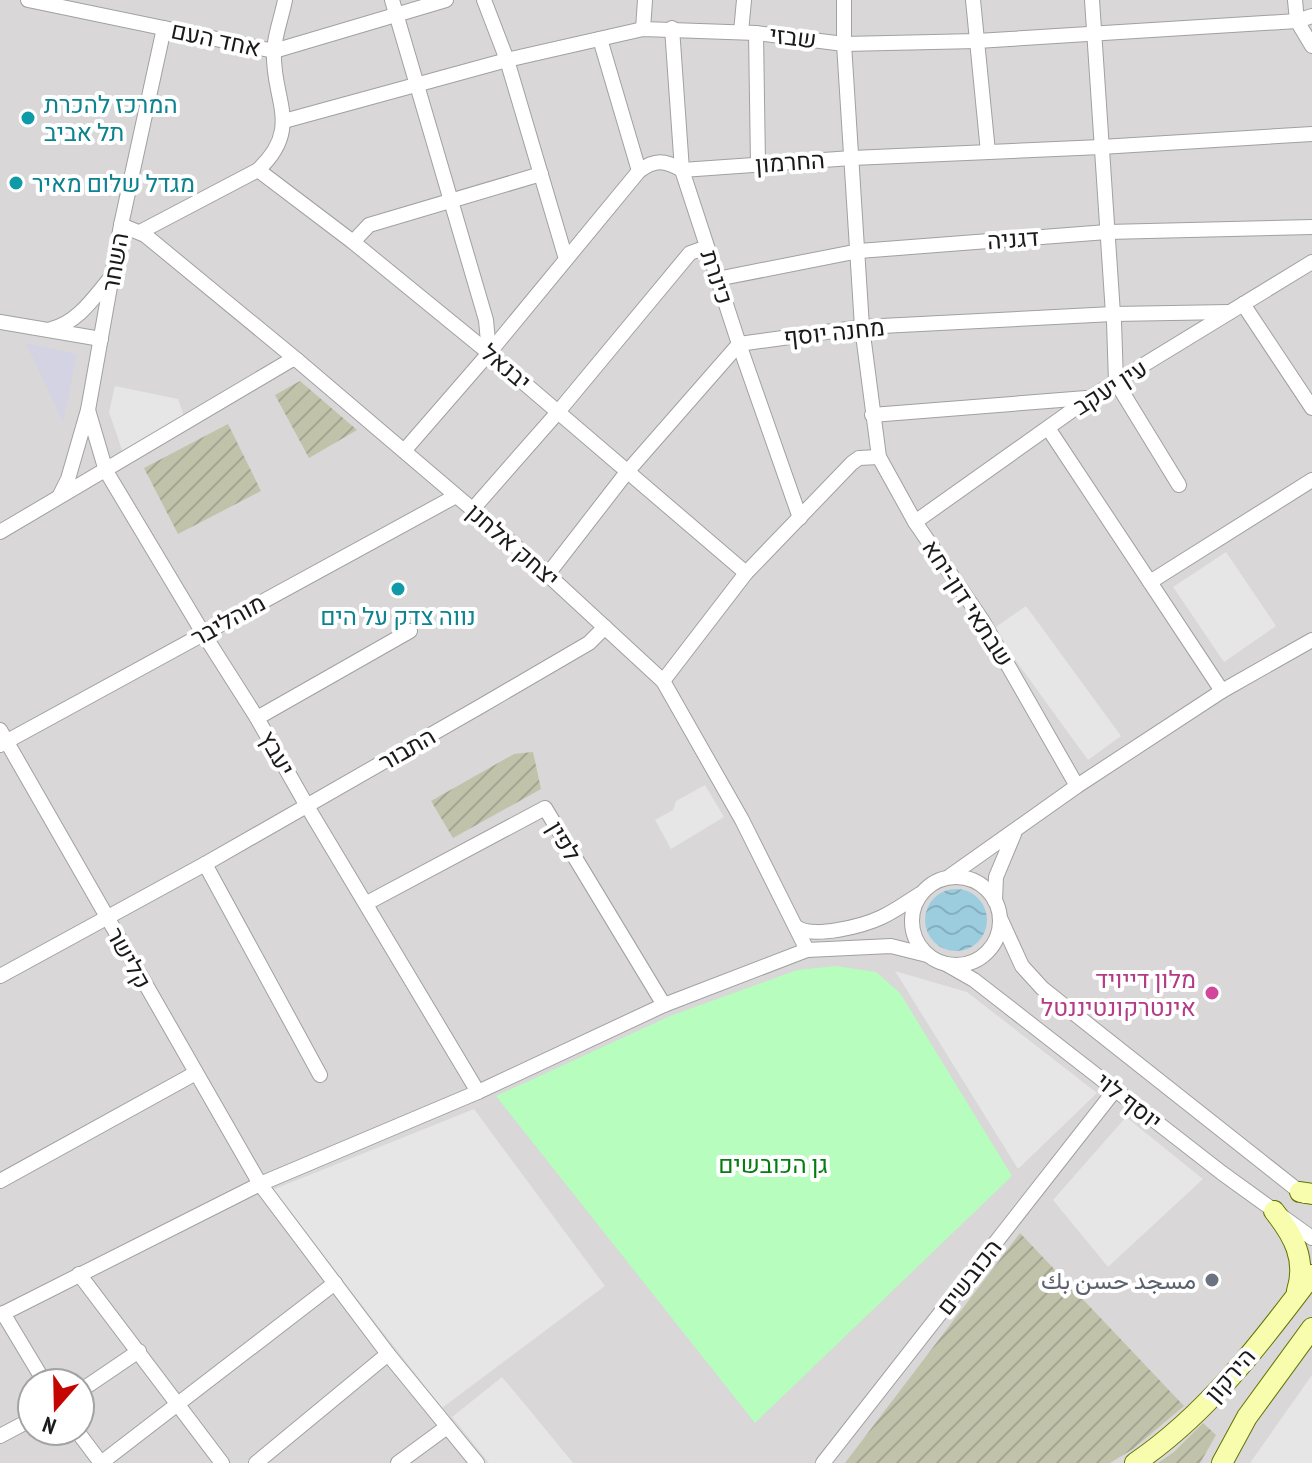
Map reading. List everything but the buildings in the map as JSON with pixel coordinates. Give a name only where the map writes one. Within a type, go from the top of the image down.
[{"type":"main road","points":[[1274,1211],[1296,1242],[1301,1270],[1295,1298]]},
{"type":"main road","name":"הירקון","points":[[1135,1463],[1161,1445],[1200,1409],[1245,1360],[1312,1275]]},
{"type":"main road","points":[[1222,1463],[1247,1417],[1312,1328]]},
{"type":"street","name":"אחד העם","points":[[28,0],[274,51],[395,7],[446,0]]},
{"type":"street","points":[[140,232],[258,170],[272,155],[284,121],[274,51],[285,0]]},
{"type":"street","points":[[484,0],[507,60],[566,259]]},
{"type":"street","points":[[643,29],[645,0]]},
{"type":"street","points":[[744,0],[758,165]]},
{"type":"street","name":"שבתאי דון-יחא","points":[[844,0],[844,44],[862,327],[879,457],[915,522],[982,620],[1077,786]]},
{"type":"street","points":[[973,0],[988,152]]},
{"type":"street","points":[[1092,0],[1116,382],[1179,485]]},
{"type":"street","points":[[1295,0],[1297,21],[1312,46]]},
{"type":"street","points":[[395,7],[486,320],[489,353]]},
{"type":"street","name":"שבזי","points":[[284,121],[507,60],[643,29],[749,32],[844,44],[1094,34],[1297,21],[1312,16]]},
{"type":"street","name":"השחר","points":[[60,495],[68,479],[88,410],[97,340],[164,28]]},
{"type":"street","name":"כינרת","points":[[672,28],[682,170],[800,518]]},
{"type":"street","points":[[404,451],[639,171],[600,39]]},
{"type":"street","name":"החרמון","points":[[639,171],[650,163],[666,161],[682,170],[1312,134]]},
{"type":"street","name":"יבנאל","points":[[258,170],[353,242],[489,353],[746,573]]},
{"type":"street","points":[[353,242],[369,225],[541,174]]},
{"type":"street","name":"יצחק אלחנן","points":[[121,225],[140,232],[297,360],[548,574],[663,681],[742,820],[807,950]]},
{"type":"street","name":"דגניה","points":[[717,279],[859,251],[1107,232],[1312,227]]},
{"type":"street","points":[[472,510],[690,253],[707,247]]},
{"type":"street","name":"עין יעקב","points":[[915,522],[1091,397],[1312,262]]},
{"type":"street","points":[[46,330],[60,327],[76,316],[113,276]]},
{"type":"street","points":[[1236,308],[1312,408]]},
{"type":"street","name":"מחנה יוסף","points":[[739,344],[862,327],[1113,318],[1236,308]]},
{"type":"street","points":[[0,322],[97,340]]},
{"type":"street","points":[[548,574],[627,472],[739,344]]},
{"type":"street","points":[[0,532],[291,360],[297,360]]},
{"type":"street","points":[[872,415],[1091,397]]},
{"type":"street","name":"יעבץ","points":[[88,410],[106,471],[257,718],[478,1092]]},
{"type":"street","points":[[1048,428],[1222,691]]},
{"type":"street","points":[[663,681],[746,573],[855,460],[879,457]]},
{"type":"street","points":[[1150,582],[1312,480]]},
{"type":"street","name":"מוהליבר","points":[[2,739],[456,496]]},
{"type":"street","name":"התבור","points":[[0,976],[205,864],[481,706],[589,643],[605,627]]},
{"type":"street","points":[[257,718],[410,631]]},
{"type":"street","points":[[950,876],[1077,786],[1222,691],[1312,640]]},
{"type":"street","name":"קלישר","points":[[2,739],[260,1184],[388,1354],[477,1463]]},
{"type":"street","name":"לפין","points":[[367,903],[545,808],[664,1005]]},
{"type":"street","points":[[995,902],[994,888],[999,864],[1016,830]]},
{"type":"street","points":[[205,864],[320,1075]]},
{"type":"street","points":[[35,1367],[1,1314],[260,1184],[478,1092],[664,1005],[807,950],[891,946],[927,955],[946,964],[963,964],[984,955],[999,934],[1001,920],[991,893],[981,883],[961,876],[950,876],[938,879],[890,914],[867,923],[813,933],[796,927]]},
{"type":"street","points":[[920,893],[914,904],[911,923],[915,939],[927,955]]},
{"type":"street","name":"יוסף לוי","points":[[1001,920],[1022,966],[1042,988],[1308,1196]]},
{"type":"street","name":"יוסף לוי","points":[[946,964],[974,980],[1312,1238]]},
{"type":"street","points":[[0,1181],[194,1074]]},
{"type":"street","name":"הכובשים","points":[[823,1463],[1115,1090]]},
{"type":"street","points":[[79,1274],[222,1463]]},
{"type":"street","points":[[101,1463],[335,1283]]},
{"type":"street","points":[[96,1380],[139,1351]]},
{"type":"street","points":[[256,1463],[388,1354]]},
{"type":"street","points":[[398,1463],[447,1427]]},
{"type":"shaded area","points":[[0,0],[1312,0],[1312,1463],[0,1463]]},
{"type":"shaded area","points":[[26,343],[77,354],[63,422]]},
{"type":"shaded area","points":[[300,381],[357,430],[309,458],[275,395]]},
{"type":"shaded area","points":[[115,386],[178,399],[184,416],[123,453],[109,412]]},
{"type":"shaded area","points":[[228,424],[261,491],[178,534],[144,468]]},
{"type":"shaded area","points":[[1226,552],[1276,626],[1224,662],[1173,587]]},
{"type":"shaded area","points":[[1026,606],[1121,736],[1088,760],[993,629]]},
{"type":"shaded area","points":[[533,752],[541,789],[453,838],[431,801],[514,754]]},
{"type":"shaded area","points":[[705,785],[724,817],[671,849],[655,820],[673,810],[676,801]]},
{"type":"shaded area","points":[[895,971],[967,992],[1097,1093],[1018,1169]]},
{"type":"shaded area","points":[[474,1109],[605,1286],[442,1408],[272,1190]]},
{"type":"shaded area","points":[[1126,1117],[1203,1179],[1108,1267],[1053,1200]]},
{"type":"shaded area","points":[[1020,1233],[1184,1406],[1133,1449],[1110,1463],[845,1463]]},
{"type":"shaded area","points":[[1312,1375],[1312,1463],[1250,1463]]},
{"type":"shaded area","points":[[502,1377],[573,1463],[489,1463],[452,1417]]},
{"type":"shaded area","points":[[1203,1423],[1216,1435],[1200,1463],[1158,1463],[1174,1452]]},
{"type":"green space","name":"גן הכובשים","points":[[836,966],[876,972],[900,993],[1012,1176],[755,1423],[496,1096],[670,1016],[797,970]]},
{"type":"water","points":[[956,889],[978,898],[987,920],[978,942],[956,951],[934,942],[925,920],[934,898]]},
{"type":"place","name":"המרכז להכרת תל אביב","points":[[28,118]]},
{"type":"place","name":"מגדל שלום מאיר","points":[[16,183]]},
{"type":"place","name":"נווה צדק על הים","points":[[398,589]]},
{"type":"place","name":"מלון דייויד אינטרקונטיננטל","points":[[1212,993]]},
{"type":"place","name":"مسجد حسن بك","points":[[1212,1280]]}]
